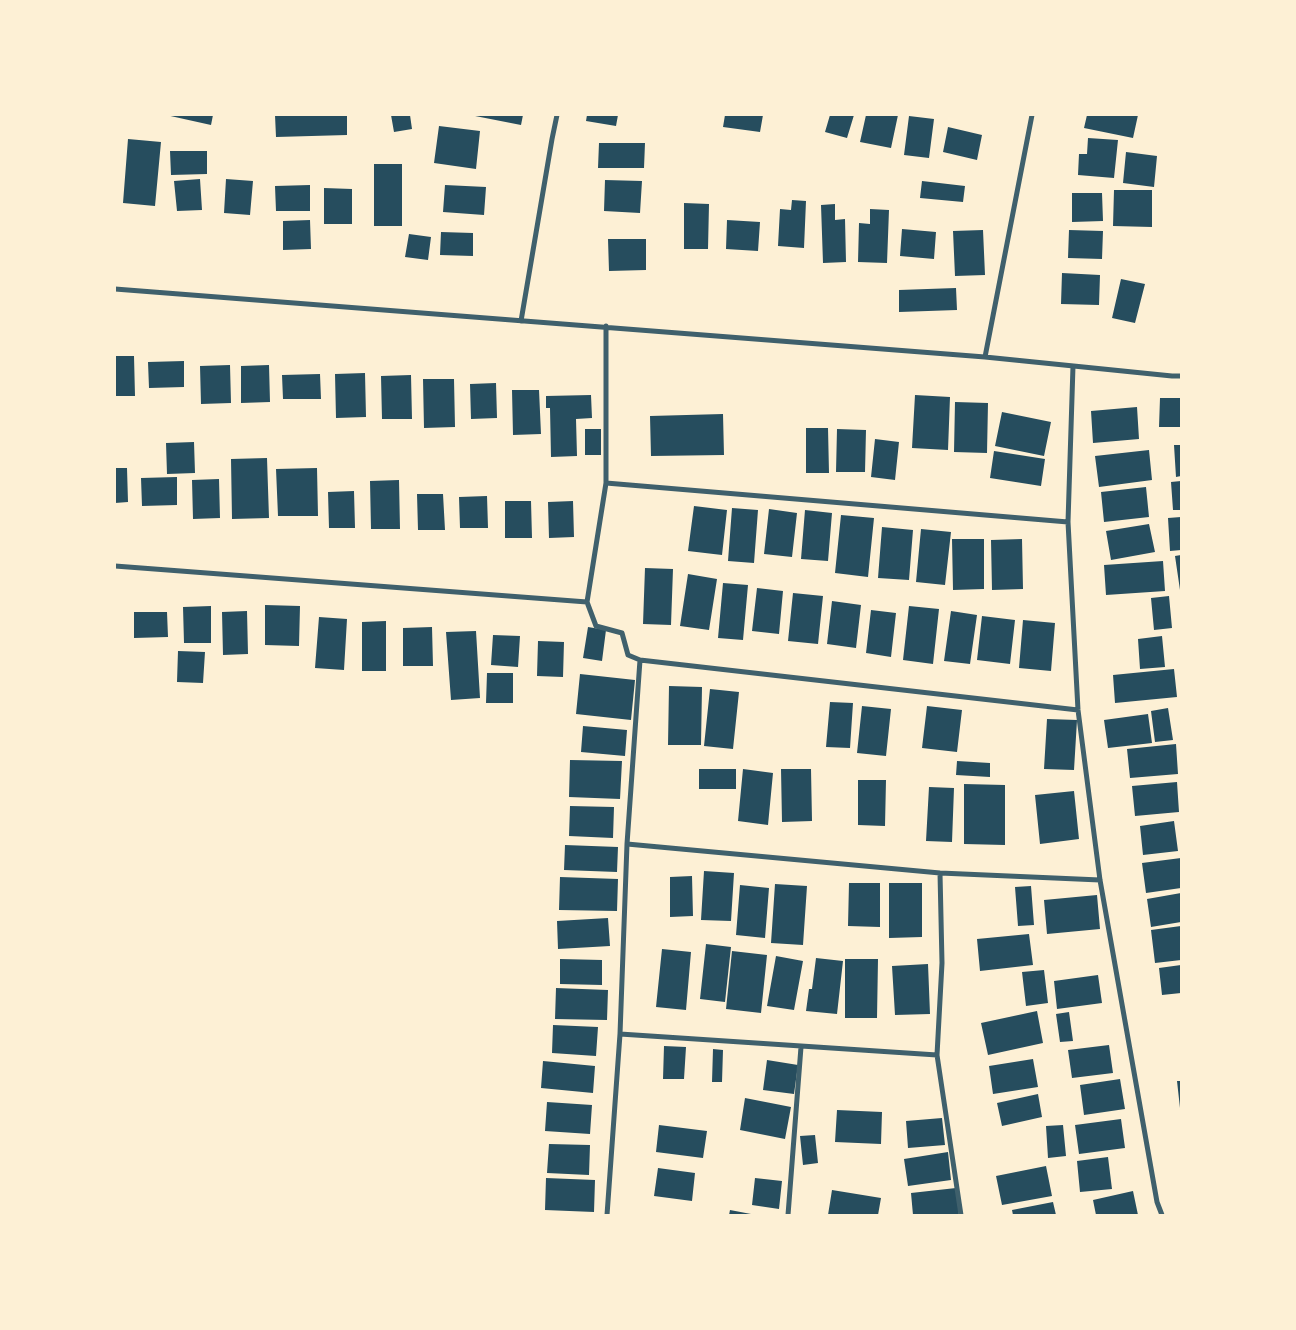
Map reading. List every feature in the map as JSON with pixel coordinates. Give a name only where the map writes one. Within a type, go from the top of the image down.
[{"type":"street","points":[[521,321],[557,115]]},
{"type":"street","points":[[985,357],[1032,115]]},
{"type":"street","points":[[115,289],[606,326],[985,357],[1181,376]]},
{"type":"street","points":[[606,326],[606,483],[587,602],[596,626],[622,634],[628,655],[640,660],[1078,710]]},
{"type":"street","points":[[1073,366],[1068,522],[1078,710],[1100,880],[1157,1202],[1162,1215]]},
{"type":"street","points":[[606,483],[1068,522]]},
{"type":"street","points":[[115,566],[587,602]]},
{"type":"street","points":[[606,1215],[620,1034],[627,844],[640,660]]},
{"type":"street","points":[[627,844],[940,873],[1100,880]]},
{"type":"street","points":[[940,873],[942,963],[937,1055],[961,1215]]},
{"type":"street","points":[[620,1034],[937,1055]]},
{"type":"street","points":[[788,1215],[801,1047]]},
{"type":"building","points":[[166,115],[213,115],[211,125]]},
{"type":"building","points":[[275,115],[347,115],[347,135],[276,137]]},
{"type":"building","points":[[391,115],[410,115],[412,129],[394,132]]},
{"type":"building","points":[[470,115],[523,115],[521,125]]},
{"type":"building","points":[[587,115],[618,115],[616,126],[586,121]]},
{"type":"building","points":[[725,115],[763,115],[760,132],[723,127]]},
{"type":"building","points":[[830,115],[854,115],[847,138],[825,132]]},
{"type":"building","points":[[866,115],[898,115],[891,148],[860,142]]},
{"type":"building","points":[[1087,115],[1138,115],[1133,138],[1084,128]]},
{"type":"building","points":[[909,116],[934,119],[929,158],[904,155]]},
{"type":"building","points":[[439,126],[480,131],[476,169],[434,163]]},
{"type":"building","points":[[948,127],[982,135],[977,160],[943,152]]},
{"type":"building","points":[[1088,138],[1118,140],[1114,178],[1078,175],[1079,154],[1087,154]]},
{"type":"building","points":[[128,139],[161,142],[155,206],[123,203]]},
{"type":"building","points":[[599,143],[645,143],[644,168],[598,168]]},
{"type":"building","points":[[170,151],[207,151],[207,174],[171,175]]},
{"type":"building","points":[[1126,152],[1157,156],[1154,187],[1123,183]]},
{"type":"building","points":[[374,164],[402,164],[402,226],[374,226]]},
{"type":"building","points":[[200,179],[202,210],[177,211],[174,181]]},
{"type":"building","points":[[226,179],[253,181],[250,215],[224,213]]},
{"type":"building","points":[[605,180],[642,181],[640,213],[604,211]]},
{"type":"building","points":[[922,181],[965,186],[963,202],[920,198]]},
{"type":"building","points":[[310,185],[310,211],[276,211],[275,186]]},
{"type":"building","points":[[445,185],[486,187],[484,215],[443,212]]},
{"type":"building","points":[[324,188],[352,189],[352,224],[324,224]]},
{"type":"building","points":[[1114,190],[1152,190],[1152,227],[1113,226]]},
{"type":"building","points":[[1072,193],[1102,193],[1103,221],[1072,222]]},
{"type":"building","points":[[792,200],[806,201],[804,248],[778,246],[780,209],[791,210]]},
{"type":"building","points":[[684,203],[709,204],[708,249],[684,249]]},
{"type":"building","points":[[835,204],[835,220],[845,219],[846,262],[823,263],[821,205]]},
{"type":"building","points":[[870,209],[889,210],[887,263],[858,262],[859,223],[870,224]]},
{"type":"building","points":[[310,220],[311,249],[283,250],[283,221]]},
{"type":"building","points":[[727,220],[760,222],[758,251],[726,249]]},
{"type":"building","points":[[902,229],[936,232],[934,259],[900,256]]},
{"type":"building","points":[[983,230],[985,275],[955,276],[953,231]]},
{"type":"building","points":[[1069,230],[1103,231],[1102,259],[1068,258]]},
{"type":"building","points":[[441,232],[473,233],[473,256],[440,255]]},
{"type":"building","points":[[409,234],[431,237],[428,260],[405,257]]},
{"type":"building","points":[[608,239],[646,239],[646,270],[609,271]]},
{"type":"building","points":[[1062,273],[1100,275],[1099,305],[1061,304]]},
{"type":"building","points":[[1121,279],[1145,284],[1135,323],[1112,318]]},
{"type":"building","points":[[956,288],[957,310],[899,312],[899,290]]},
{"type":"building","points":[[115,356],[134,356],[135,396],[115,396]]},
{"type":"building","points":[[184,361],[184,387],[149,388],[148,362]]},
{"type":"building","points":[[230,365],[231,403],[201,404],[200,366]]},
{"type":"building","points":[[269,365],[270,402],[241,403],[241,366]]},
{"type":"building","points":[[365,373],[366,417],[336,418],[335,374]]},
{"type":"building","points":[[320,374],[321,399],[283,399],[282,375]]},
{"type":"building","points":[[411,375],[412,419],[382,419],[381,376]]},
{"type":"building","points":[[423,379],[454,379],[455,427],[424,428]]},
{"type":"building","points":[[496,383],[497,418],[471,419],[470,384]]},
{"type":"building","points":[[512,390],[539,390],[541,434],[513,435]]},
{"type":"building","points":[[591,395],[592,418],[576,419],[577,456],[551,457],[550,408],[546,408],[546,396]]},
{"type":"building","points":[[915,395],[950,397],[948,450],[912,448]]},
{"type":"building","points":[[1160,398],[1181,398],[1181,427],[1159,427]]},
{"type":"building","points":[[955,402],[988,403],[987,453],[954,452]]},
{"type":"building","points":[[1137,407],[1139,439],[1093,443],[1091,411]]},
{"type":"building","points":[[1002,412],[1051,422],[1044,456],[995,446]]},
{"type":"building","points":[[723,414],[724,455],[651,456],[650,416]]},
{"type":"building","points":[[806,428],[828,428],[829,473],[806,473]]},
{"type":"building","points":[[585,429],[601,429],[601,455],[585,455]]},
{"type":"building","points":[[837,429],[866,430],[865,472],[836,472]]},
{"type":"building","points":[[875,439],[899,442],[895,480],[871,477]]},
{"type":"building","points":[[194,442],[195,473],[167,474],[166,443]]},
{"type":"building","points":[[1174,445],[1181,445],[1181,476],[1176,477]]},
{"type":"building","points":[[1149,450],[1152,480],[1099,487],[1095,456]]},
{"type":"building","points":[[994,451],[1045,459],[1041,486],[990,478]]},
{"type":"building","points":[[267,458],[269,518],[232,519],[231,459]]},
{"type":"building","points":[[115,468],[127,468],[128,502],[115,503]]},
{"type":"building","points":[[317,468],[318,516],[278,516],[276,469]]},
{"type":"building","points":[[177,477],[177,505],[142,506],[141,478]]},
{"type":"building","points":[[219,479],[220,518],[193,519],[192,480]]},
{"type":"building","points":[[399,480],[400,529],[371,529],[370,481]]},
{"type":"building","points":[[1181,481],[1181,510],[1173,510],[1171,482]]},
{"type":"building","points":[[1146,487],[1149,517],[1104,522],[1101,492]]},
{"type":"building","points":[[354,491],[355,528],[329,528],[328,492]]},
{"type":"building","points":[[417,494],[443,494],[445,530],[418,530]]},
{"type":"building","points":[[487,496],[488,528],[460,528],[459,497]]},
{"type":"building","points":[[505,501],[531,501],[532,538],[505,538]]},
{"type":"building","points":[[573,501],[574,537],[549,538],[548,502]]},
{"type":"building","points":[[694,506],[727,510],[722,555],[688,551]]},
{"type":"building","points":[[732,508],[758,510],[754,563],[728,561]]},
{"type":"building","points":[[769,509],[797,513],[792,557],[764,554]]},
{"type":"building","points":[[805,510],[832,513],[828,561],[801,559]]},
{"type":"building","points":[[841,515],[874,518],[868,577],[835,573]]},
{"type":"building","points":[[1181,517],[1181,550],[1170,551],[1168,518]]},
{"type":"building","points":[[1149,524],[1155,552],[1111,560],[1106,531]]},
{"type":"building","points":[[882,527],[913,530],[909,580],[878,578]]},
{"type":"building","points":[[921,529],[951,532],[945,585],[916,582]]},
{"type":"building","points":[[952,539],[984,539],[984,589],[953,590]]},
{"type":"building","points":[[1022,539],[1023,589],[992,590],[991,540]]},
{"type":"building","points":[[1181,555],[1181,590],[1180,590],[1175,556]]},
{"type":"building","points":[[1163,561],[1165,591],[1106,595],[1104,565]]},
{"type":"building","points":[[645,568],[673,569],[671,625],[643,624]]},
{"type":"building","points":[[688,574],[717,579],[709,630],[680,626]]},
{"type":"building","points":[[723,583],[748,585],[743,640],[718,638]]},
{"type":"building","points":[[757,588],[783,591],[779,634],[752,631]]},
{"type":"building","points":[[793,593],[823,596],[818,644],[788,641]]},
{"type":"building","points":[[1169,596],[1172,628],[1154,630],[1151,598]]},
{"type":"building","points":[[832,601],[861,605],[856,648],[827,644]]},
{"type":"building","points":[[265,605],[300,606],[299,646],[265,645]]},
{"type":"building","points":[[211,606],[211,643],[184,643],[183,607]]},
{"type":"building","points":[[909,606],[939,609],[933,664],[903,660]]},
{"type":"building","points":[[871,610],[896,613],[891,657],[866,653]]},
{"type":"building","points":[[247,611],[248,654],[223,655],[222,612]]},
{"type":"building","points":[[951,611],[977,615],[970,664],[944,661]]},
{"type":"building","points":[[134,612],[167,612],[168,637],[134,638]]},
{"type":"building","points":[[982,616],[1015,620],[1010,664],[977,660]]},
{"type":"building","points":[[319,617],[347,619],[344,670],[315,668]]},
{"type":"building","points":[[1023,620],[1055,623],[1051,671],[1019,668]]},
{"type":"building","points":[[386,621],[386,671],[362,671],[362,622]]},
{"type":"building","points":[[432,627],[433,666],[403,666],[403,628]]},
{"type":"building","points":[[588,627],[606,630],[602,661],[583,658]]},
{"type":"building","points":[[476,631],[480,698],[451,700],[446,632]]},
{"type":"building","points":[[493,635],[520,636],[518,667],[491,665]]},
{"type":"building","points":[[1162,636],[1165,667],[1140,669],[1138,639]]},
{"type":"building","points":[[538,641],[564,642],[563,677],[537,676]]},
{"type":"building","points":[[178,651],[205,652],[203,683],[177,682]]},
{"type":"building","points":[[1174,669],[1177,697],[1115,703],[1113,675]]},
{"type":"building","points":[[487,673],[513,673],[513,703],[486,703]]},
{"type":"building","points":[[580,674],[635,680],[631,720],[576,714]]},
{"type":"building","points":[[669,686],[702,687],[701,745],[668,745]]},
{"type":"building","points":[[710,689],[739,692],[733,749],[704,746]]},
{"type":"building","points":[[830,702],[853,703],[850,748],[826,747]]},
{"type":"building","points":[[862,706],[891,709],[886,756],[857,753]]},
{"type":"building","points":[[927,706],[962,710],[957,752],[922,748]]},
{"type":"building","points":[[1168,708],[1173,740],[1155,742],[1151,711]]},
{"type":"building","points":[[1148,714],[1152,743],[1108,748],[1104,720]]},
{"type":"building","points":[[1047,719],[1077,720],[1074,770],[1044,769]]},
{"type":"building","points":[[583,726],[627,730],[625,756],[581,752]]},
{"type":"building","points":[[1176,744],[1178,774],[1130,778],[1127,749]]},
{"type":"building","points":[[570,760],[622,761],[620,799],[569,797]]},
{"type":"building","points":[[957,761],[990,763],[990,777],[956,775]]},
{"type":"building","points":[[699,769],[736,769],[736,789],[699,789]]},
{"type":"building","points":[[743,769],[773,773],[768,825],[738,821]]},
{"type":"building","points":[[781,769],[811,769],[812,821],[782,822]]},
{"type":"building","points":[[858,780],[886,780],[885,826],[858,825]]},
{"type":"building","points":[[1177,782],[1179,812],[1135,816],[1132,786]]},
{"type":"building","points":[[964,784],[1005,785],[1005,845],[964,844]]},
{"type":"building","points":[[929,787],[954,788],[952,842],[926,841]]},
{"type":"building","points":[[1074,791],[1079,839],[1040,844],[1035,795]]},
{"type":"building","points":[[570,806],[614,807],[613,838],[569,836]]},
{"type":"building","points":[[1174,821],[1178,851],[1143,855],[1140,826]]},
{"type":"building","points":[[565,845],[618,847],[617,872],[564,870]]},
{"type":"building","points":[[1181,858],[1181,888],[1146,893],[1142,863]]},
{"type":"building","points":[[704,871],[734,873],[731,921],[701,920]]},
{"type":"building","points":[[692,876],[693,916],[670,917],[670,877]]},
{"type":"building","points":[[560,877],[618,879],[617,911],[559,910]]},
{"type":"building","points":[[849,883],[880,883],[880,927],[848,926]]},
{"type":"building","points":[[889,883],[922,883],[922,937],[889,938]]},
{"type":"building","points":[[775,884],[807,886],[803,945],[771,943]]},
{"type":"building","points":[[740,885],[769,888],[765,938],[736,935]]},
{"type":"building","points":[[1031,886],[1034,925],[1018,926],[1015,887]]},
{"type":"building","points":[[1181,893],[1181,922],[1151,927],[1147,899]]},
{"type":"building","points":[[1097,895],[1100,929],[1047,934],[1044,900]]},
{"type":"building","points":[[608,918],[610,946],[558,949],[557,921]]},
{"type":"building","points":[[1181,926],[1181,960],[1155,963],[1151,930]]},
{"type":"building","points":[[1029,934],[1033,965],[980,971],[977,939]]},
{"type":"building","points":[[706,944],[731,947],[725,1002],[700,999]]},
{"type":"building","points":[[662,949],[691,952],[686,1010],[656,1007]]},
{"type":"building","points":[[732,951],[767,955],[761,1013],[726,1009]]},
{"type":"building","points":[[776,956],[803,961],[794,1010],[767,1006]]},
{"type":"building","points":[[816,958],[843,961],[837,1014],[806,1011],[809,989],[812,989]]},
{"type":"building","points":[[560,959],[602,960],[602,985],[560,984]]},
{"type":"building","points":[[845,959],[878,959],[877,1018],[845,1018]]},
{"type":"building","points":[[928,964],[930,1014],[895,1015],[892,966]]},
{"type":"building","points":[[1181,965],[1181,993],[1162,995],[1159,968]]},
{"type":"building","points":[[1044,970],[1048,1003],[1026,1006],[1022,972]]},
{"type":"building","points":[[1098,975],[1102,1003],[1057,1009],[1054,981]]},
{"type":"building","points":[[556,988],[608,990],[607,1020],[555,1019]]},
{"type":"building","points":[[1037,1011],[1043,1043],[988,1055],[981,1023]]},
{"type":"building","points":[[1069,1012],[1073,1041],[1060,1042],[1056,1014]]},
{"type":"building","points":[[553,1025],[598,1027],[596,1056],[552,1053]]},
{"type":"building","points":[[1109,1045],[1113,1073],[1072,1078],[1068,1050]]},
{"type":"building","points":[[664,1046],[686,1047],[684,1079],[663,1079]]},
{"type":"building","points":[[713,1049],[723,1050],[722,1082],[712,1082]]},
{"type":"building","points":[[1033,1059],[1038,1087],[993,1094],[989,1066]]},
{"type":"building","points":[[767,1060],[798,1065],[794,1094],[763,1090]]},
{"type":"building","points":[[543,1061],[595,1066],[593,1093],[541,1088]]},
{"type":"building","points":[[1120,1079],[1125,1109],[1084,1115],[1080,1085]]},
{"type":"building","points":[[1177,1081],[1181,1081],[1181,1108],[1180,1108]]},
{"type":"building","points":[[1038,1094],[1042,1117],[1002,1126],[997,1103]]},
{"type":"building","points":[[745,1098],[791,1107],[785,1139],[740,1130]]},
{"type":"building","points":[[547,1102],[592,1105],[590,1134],[545,1131]]},
{"type":"building","points":[[837,1110],[882,1112],[881,1144],[835,1142]]},
{"type":"building","points":[[942,1118],[945,1145],[908,1148],[906,1121]]},
{"type":"building","points":[[1121,1119],[1125,1148],[1079,1154],[1075,1125]]},
{"type":"building","points":[[659,1125],[707,1131],[703,1158],[656,1152]]},
{"type":"building","points":[[1063,1125],[1066,1156],[1048,1158],[1046,1126]]},
{"type":"building","points":[[815,1135],[818,1163],[803,1165],[800,1136]]},
{"type":"building","points":[[549,1144],[590,1145],[589,1175],[547,1173]]},
{"type":"building","points":[[948,1152],[951,1180],[908,1186],[904,1159]]},
{"type":"building","points":[[1108,1157],[1112,1189],[1080,1192],[1077,1161]]},
{"type":"building","points":[[1046,1166],[1052,1196],[1002,1205],[996,1176]]},
{"type":"building","points":[[658,1168],[695,1173],[692,1201],[654,1196]]},
{"type":"building","points":[[546,1178],[595,1180],[594,1212],[545,1210]]},
{"type":"building","points":[[755,1178],[782,1181],[779,1209],[752,1205]]},
{"type":"building","points":[[956,1188],[959,1215],[913,1215],[911,1193]]},
{"type":"building","points":[[832,1190],[881,1198],[878,1215],[828,1215]]},
{"type":"building","points":[[1133,1191],[1138,1215],[1096,1215],[1093,1200]]},
{"type":"building","points":[[1053,1202],[1056,1215],[1013,1215],[1012,1210]]},
{"type":"building","points":[[730,1210],[751,1214],[751,1215],[729,1215]]}]
